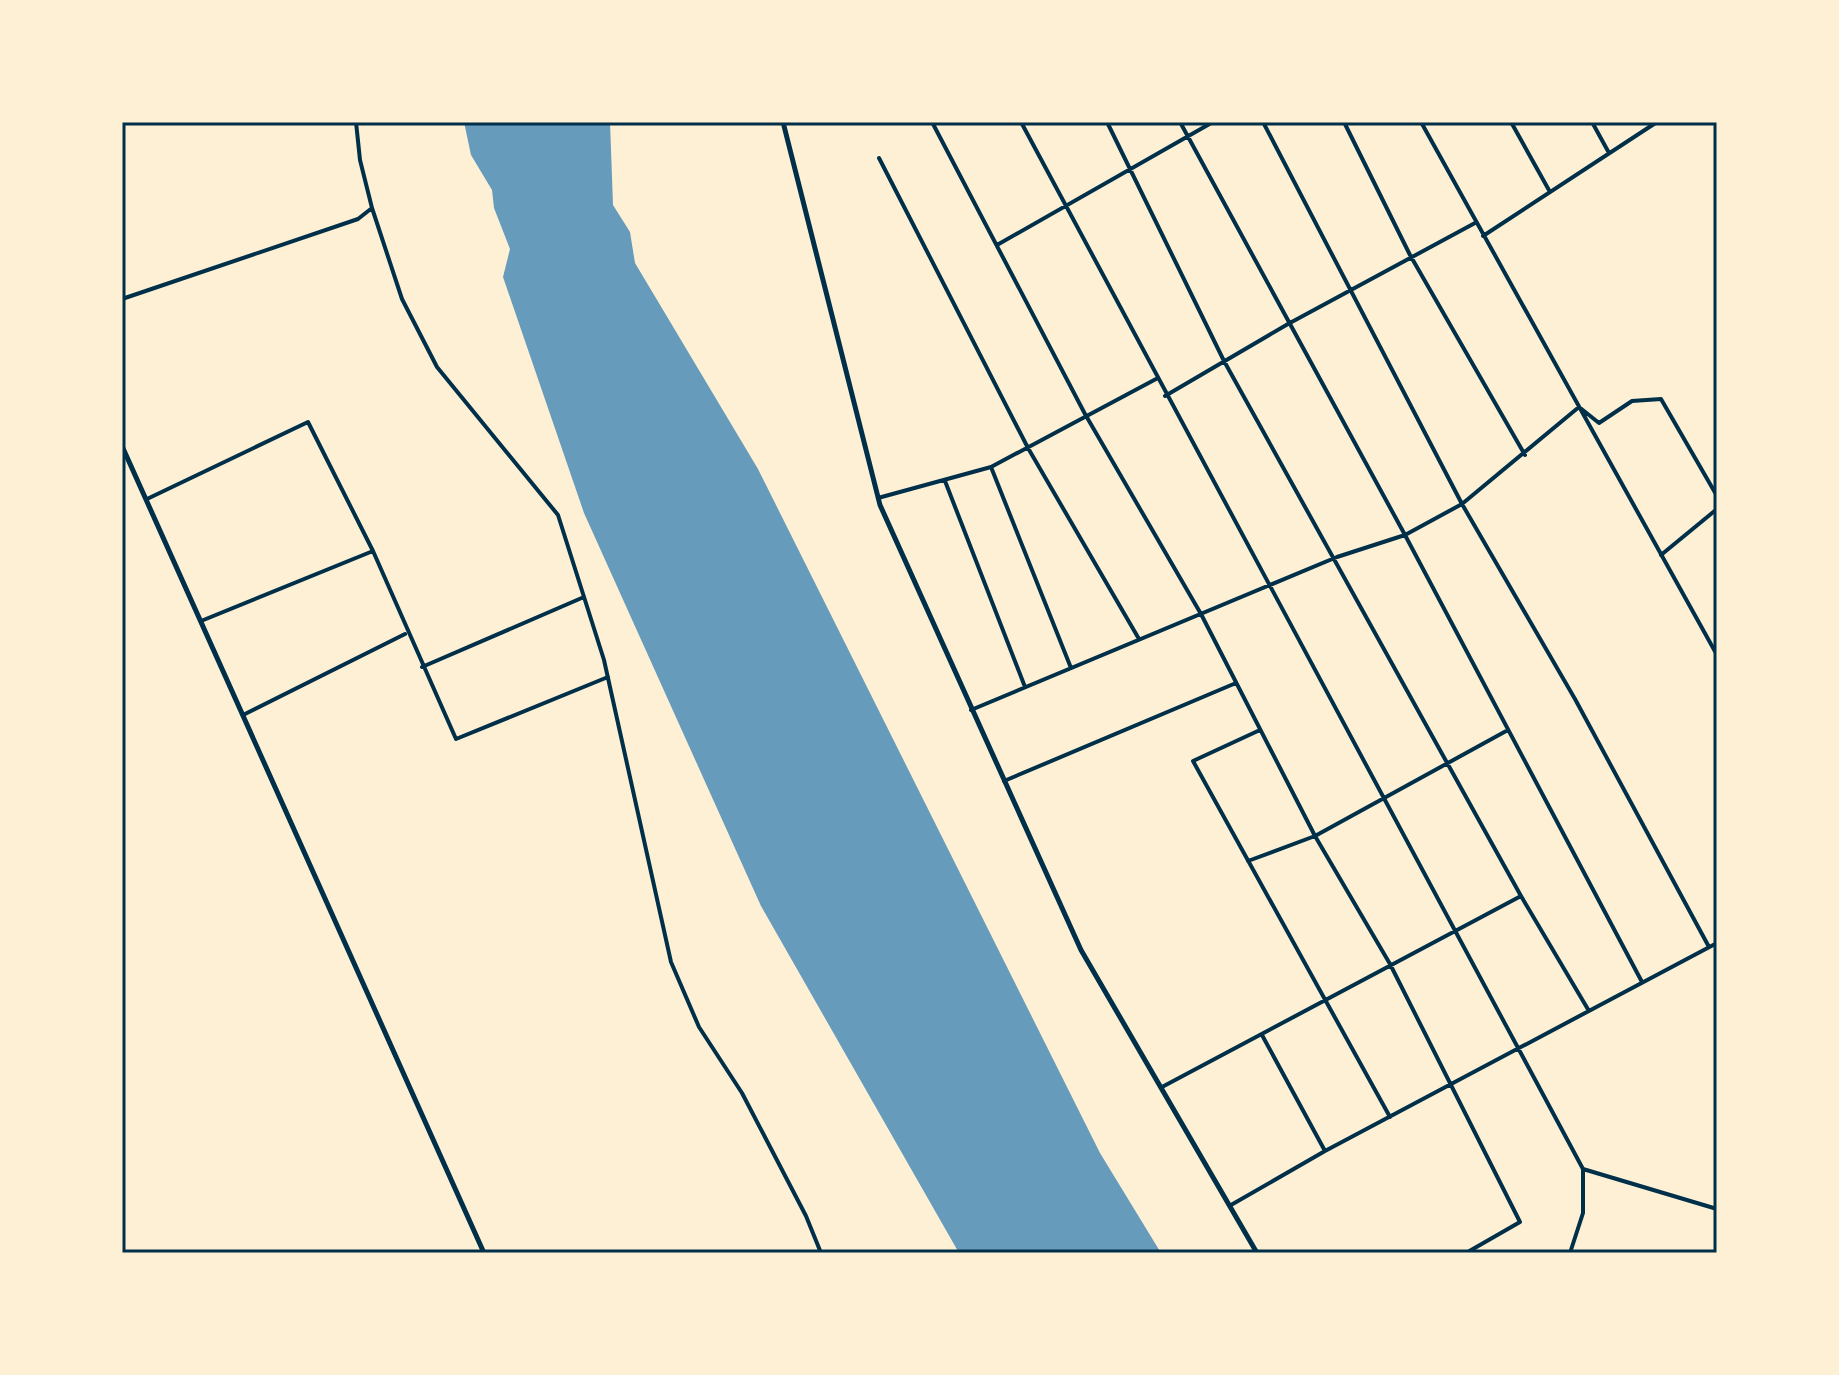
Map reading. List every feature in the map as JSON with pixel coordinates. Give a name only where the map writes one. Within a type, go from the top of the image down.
[{"type":"street","points":[[356,122],[360,160],[372,208],[402,299],[437,367],[558,515],[608,677],[671,962],[699,1027],[742,1093],[806,1216],[821,1253]]},
{"type":"street","points":[[783,122],[878,498],[1081,950],[1257,1253]]},
{"type":"street","points":[[932,122],[1085,414],[1201,614],[1315,836],[1390,964],[1449,1087],[1520,1222],[1466,1253]]},
{"type":"street","points":[[1021,122],[1165,396],[1583,1169],[1583,1213],[1570,1253]]},
{"type":"street","points":[[1107,122],[1224,361],[1337,557],[1521,896],[1589,1011]]},
{"type":"street","points":[[1180,122],[1405,535],[1642,982]]},
{"type":"street","points":[[997,245],[1213,122]]},
{"type":"street","points":[[1263,122],[1462,504],[1575,699],[1709,947]]},
{"type":"street","points":[[1344,122],[1410,255],[1525,455]]},
{"type":"street","points":[[1421,122],[1717,655]]},
{"type":"street","points":[[1511,122],[1550,192]]},
{"type":"street","points":[[1592,122],[1609,153]]},
{"type":"street","points":[[1483,236],[1657,122]]},
{"type":"street","points":[[879,158],[1028,448],[1139,639]]},
{"type":"street","points":[[122,299],[358,219],[372,208]]},
{"type":"street","points":[[1165,396],[1410,255],[1475,223]]},
{"type":"street","points":[[878,498],[991,467],[1085,414],[1156,379]]},
{"type":"street","points":[[1579,407],[1599,423],[1632,401],[1661,399],[1717,496]]},
{"type":"street","points":[[971,710],[1337,557],[1405,535],[1462,504],[1525,455],[1579,407]]},
{"type":"street","points":[[146,499],[308,422],[373,551],[406,633],[456,739],[608,677]]},
{"type":"street","points":[[122,446],[484,1253]]},
{"type":"street","points":[[991,467],[1071,668]]},
{"type":"street","points":[[945,481],[1026,687]]},
{"type":"street","points":[[1661,555],[1717,509]]},
{"type":"street","points":[[201,621],[373,551]]},
{"type":"street","points":[[422,667],[584,597]]},
{"type":"street","points":[[243,715],[406,633]]},
{"type":"street","points":[[1004,781],[1236,683]]},
{"type":"street","points":[[1260,730],[1193,761],[1390,1117]]},
{"type":"street","points":[[1248,861],[1315,836],[1508,730]]},
{"type":"street","points":[[1160,1088],[1521,896]]},
{"type":"street","points":[[1231,1205],[1325,1151],[1717,943]]},
{"type":"street","points":[[1262,1035],[1325,1151]]},
{"type":"street","points":[[1583,1169],[1717,1209]]},
{"type":"water","points":[[464,122],[610,122],[613,205],[630,232],[635,263],[758,469],[1100,1153],[1161,1253],[959,1253],[761,906],[584,513],[503,277],[510,249],[494,208],[492,190],[471,155]]}]
